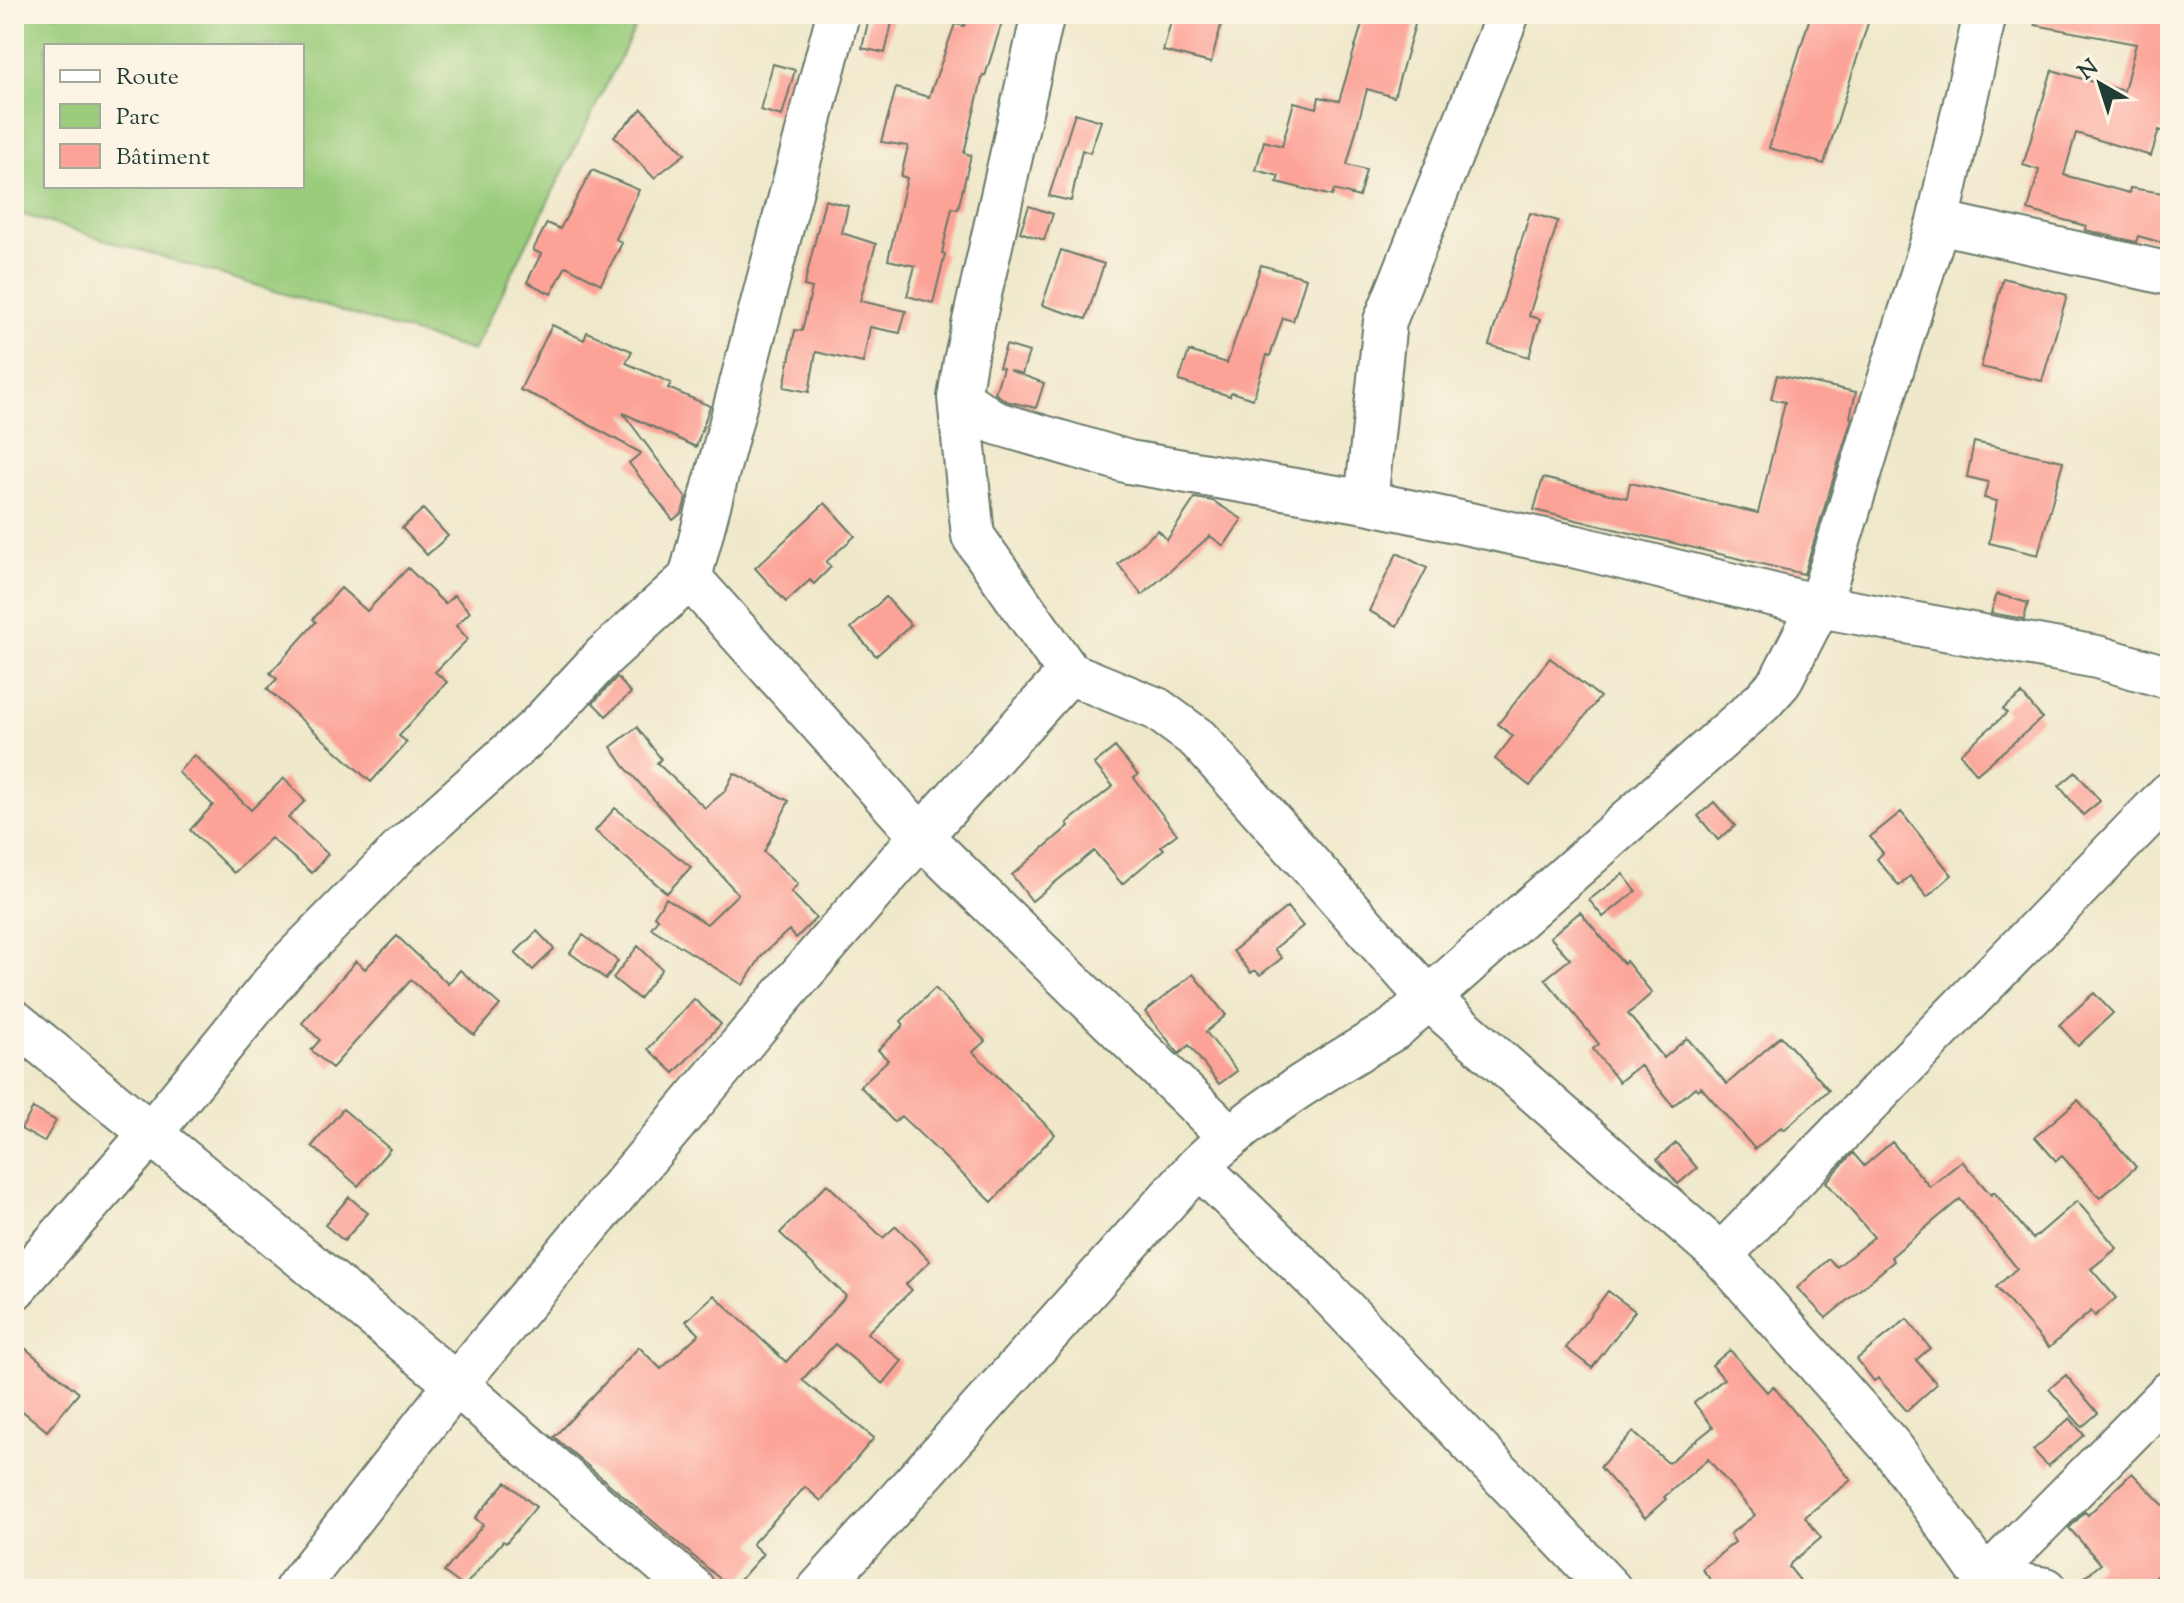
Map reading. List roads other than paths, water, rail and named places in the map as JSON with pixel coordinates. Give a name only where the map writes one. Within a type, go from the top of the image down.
[{"type":"street","points":[[14,1289],[151,1133],[287,966],[402,849],[537,728],[604,656],[690,578],[838,14]]},
{"type":"street","points":[[1043,14],[959,398],[973,536],[1069,673],[1157,709],[1198,739],[1429,999],[1721,1255],[1892,1448],[1985,1579],[2046,1589]]},
{"type":"street","points":[[1366,502],[1385,321],[1508,14]]},
{"type":"street","points":[[819,1589],[1198,1166],[1229,1136],[1394,1029],[1762,702],[1780,682],[1819,606],[1938,222],[1985,14]]},
{"type":"street","points":[[1938,222],[2170,274]]},
{"type":"street","points":[[959,398],[996,423],[1129,462],[1366,502],[1573,546],[1819,606],[2097,657],[2170,678]]},
{"type":"street","points":[[690,578],[921,836],[1229,1136]]},
{"type":"street","points":[[296,1589],[456,1384],[772,1008],[921,836],[1069,673]]},
{"type":"street","points":[[1721,1255],[2170,793]]},
{"type":"street","points":[[14,1021],[456,1384],[693,1589]]},
{"type":"street","points":[[1198,1166],[1322,1286],[1610,1589]]},
{"type":"street","points":[[1985,1579],[2170,1392]]}]
